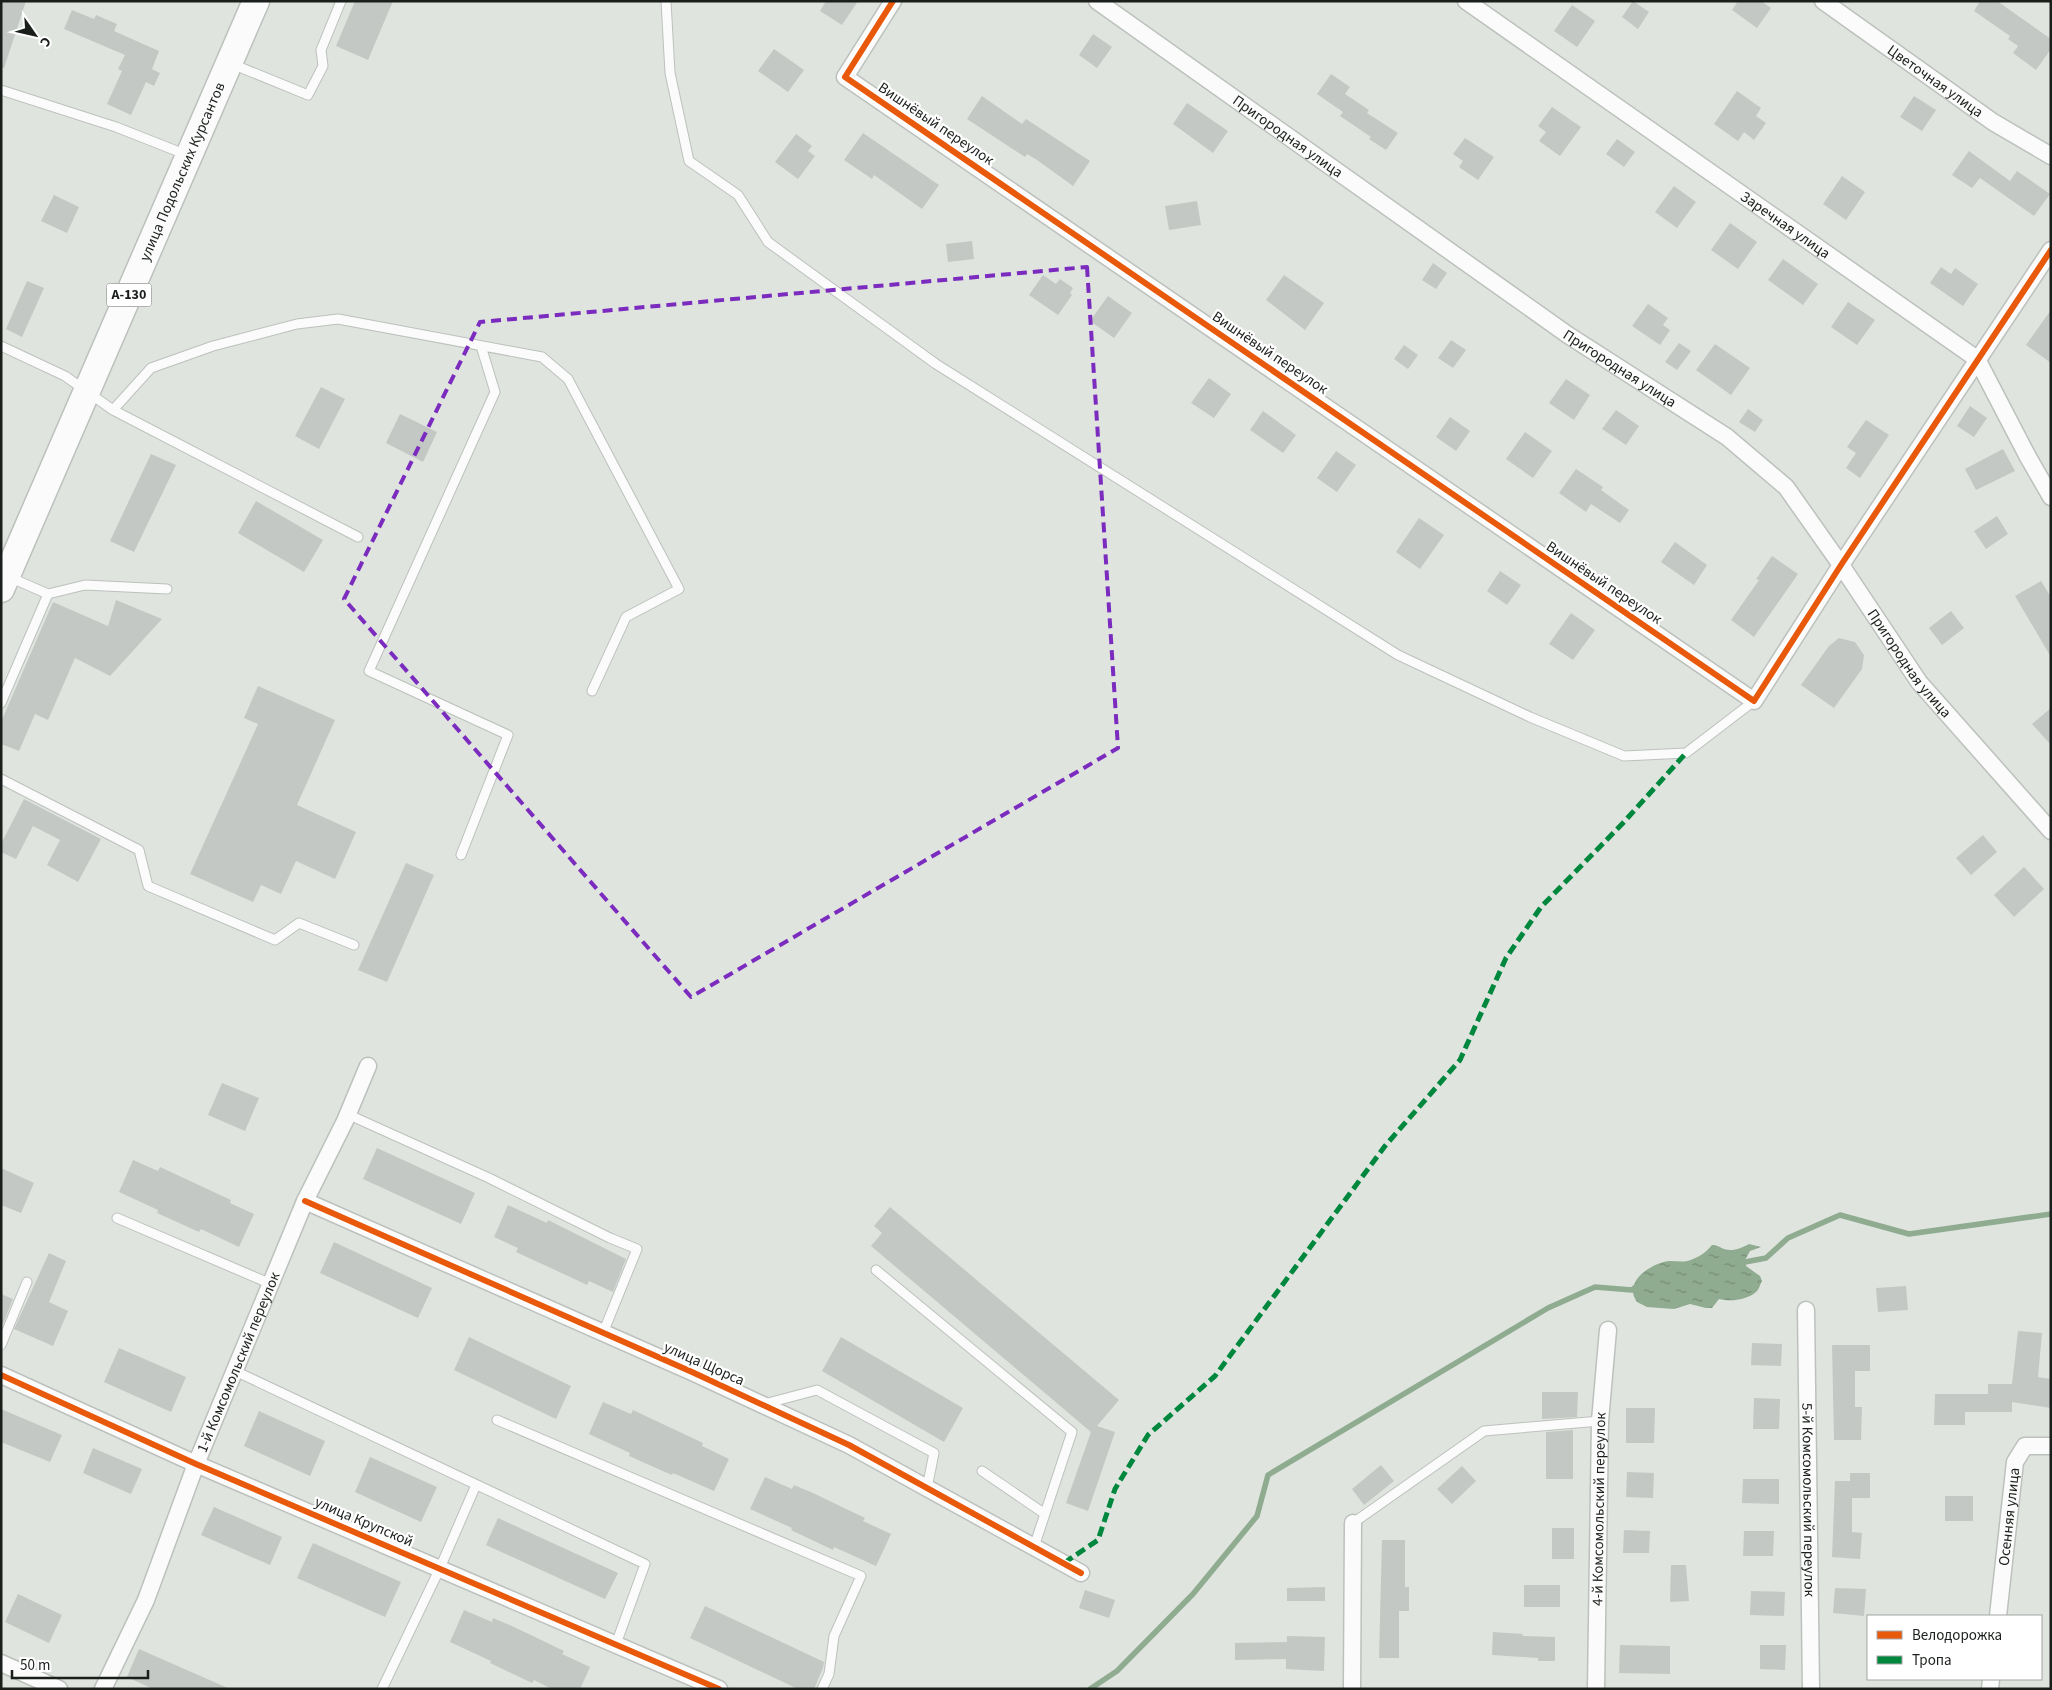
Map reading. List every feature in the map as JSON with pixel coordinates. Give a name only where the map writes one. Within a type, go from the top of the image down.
[{"type":"main road","name":"улица Подольских Курсантов","points":[[4,583],[256,1]]},
{"type":"street","name":"Вишнёвый переулок","points":[[893,1],[845,77],[1754,701]]},
{"type":"street","name":"Пригородная улица","points":[[1097,1],[1568,335],[1727,437],[1786,487],[1841,564],[1919,682],[2051,831]]},
{"type":"street","name":"Заречная улица","points":[[1466,1],[1977,359],[2051,497]]},
{"type":"street","name":"Цветочная улица","points":[[1822,1],[1993,122],[2051,156]]},
{"type":"street","points":[[1754,701],[1841,564],[2051,250]]},
{"type":"street","name":"1-й Комсомольский переулок","points":[[103,1689],[146,1600],[196,1464],[305,1202],[348,1114],[368,1066]]},
{"type":"street","name":"улица Щорса","points":[[305,1202],[603,1333],[849,1445],[1082,1573]]},
{"type":"street","name":"5-й Комсомольский переулок","points":[[1806,1310],[1811,1689]]},
{"type":"street","name":"4-й Комсомольский переулок","points":[[1596,1689],[1600,1421],[1608,1330]]},
{"type":"street","name":"улица Крупской","points":[[1,1375],[196,1464],[719,1689]]},
{"type":"street","name":"Осенняя улица","points":[[1998,1615],[2015,1462],[2025,1446],[2051,1446]]},
{"type":"street","points":[[1352,1689],[1353,1523]]},
{"type":"street","points":[[1,1663],[59,1689]]},
{"type":"lane","points":[[230,62],[308,95],[323,66],[321,50],[341,1]]},
{"type":"lane","points":[[666,1],[670,74],[689,161],[738,195],[768,242],[936,364],[1398,655],[1530,717],[1624,756],[1686,753],[1754,701]]},
{"type":"lane","points":[[1,90],[116,126],[189,156]]},
{"type":"lane","points":[[113,410],[151,368],[213,346],[296,324],[338,319],[542,357],[568,379],[678,589],[626,617],[592,691]]},
{"type":"lane","points":[[1,346],[65,376],[113,410],[358,537]]},
{"type":"lane","points":[[461,855],[508,735],[369,671],[495,392],[481,346]]},
{"type":"lane","points":[[4,583],[48,594],[86,585],[167,589]]},
{"type":"lane","points":[[1,703],[48,594]]},
{"type":"lane","points":[[1,779],[139,850],[148,886],[275,940],[299,923],[354,945]]},
{"type":"lane","points":[[348,1114],[489,1178],[610,1238],[637,1249],[603,1333]]},
{"type":"lane","points":[[117,1218],[271,1284]]},
{"type":"lane","points":[[876,1270],[1072,1432],[1034,1547]]},
{"type":"lane","points":[[1,1345],[27,1282]]},
{"type":"lane","points":[[235,1371],[645,1564],[616,1644]]},
{"type":"lane","points":[[761,1404],[817,1390],[934,1453],[926,1488]]},
{"type":"lane","points":[[497,1420],[861,1576],[834,1636],[829,1674],[822,1689]]},
{"type":"lane","points":[[1353,1523],[1484,1431],[1600,1421]]},
{"type":"lane","points":[[982,1471],[1045,1514]]},
{"type":"lane","points":[[382,1689],[440,1568],[476,1485]]},
{"type":"highlighted area","points":[[1087,267],[1118,748],[691,997],[344,599],[480,322]]},
{"type":"water","points":[[1749,1244],[1761,1247],[1750,1251],[1745,1260],[1746,1266],[1760,1276],[1762,1281],[1757,1291],[1748,1297],[1733,1300],[1719,1299],[1712,1308],[1690,1304],[1674,1309],[1647,1307],[1637,1302],[1635,1298],[1633,1292],[1636,1280],[1646,1270],[1658,1264],[1690,1260],[1703,1254],[1712,1245],[1734,1250]]},
{"type":"building","points":[[1,1],[26,1],[4,68],[1,68]]},
{"type":"building","points":[[355,1],[393,1],[368,60],[336,46]]},
{"type":"building","points":[[826,1],[858,1],[842,25],[820,11]]},
{"type":"building","points":[[1633,1],[1649,12],[1638,29],[1622,17]]},
{"type":"building","points":[[1738,1],[1761,1],[1771,8],[1757,28],[1732,10]]},
{"type":"building","points":[[1980,1],[1997,1],[2051,39],[2051,49],[2036,70],[2013,53],[2018,46],[2008,39],[2010,36],[1974,11]]},
{"type":"building","points":[[1572,5],[1595,21],[1577,47],[1554,31]]},
{"type":"building","points":[[72,10],[94,19],[96,15],[117,24],[114,31],[159,51],[152,69],[160,73],[154,86],[146,82],[131,115],[107,104],[122,71],[118,69],[125,55],[64,29]]},
{"type":"building","points":[[1093,34],[1112,47],[1097,68],[1079,55]]},
{"type":"building","points":[[774,49],[804,70],[788,92],[758,71]]},
{"type":"building","points":[[1331,74],[1350,87],[1345,94],[1369,110],[1367,113],[1398,133],[1386,150],[1369,139],[1371,137],[1340,116],[1343,112],[1317,94]]},
{"type":"building","points":[[1737,91],[1761,108],[1756,116],[1766,123],[1754,140],[1744,132],[1738,141],[1714,124]]},
{"type":"building","points":[[982,96],[1022,124],[1026,119],[1090,161],[1073,186],[1037,160],[1027,154],[1025,157],[967,119]]},
{"type":"building","points":[[1914,96],[1936,110],[1922,131],[1900,117]]},
{"type":"building","points":[[1187,103],[1228,131],[1213,153],[1173,124]]},
{"type":"building","points":[[1552,107],[1581,127],[1560,156],[1539,141],[1546,132],[1538,126]]},
{"type":"building","points":[[863,133],[939,185],[922,209],[874,175],[872,179],[844,160]]},
{"type":"building","points":[[796,134],[812,146],[808,151],[815,156],[798,179],[775,162]]},
{"type":"building","points":[[1465,138],[1494,157],[1478,180],[1459,167],[1463,161],[1453,154]]},
{"type":"building","points":[[1617,139],[1635,152],[1624,167],[1606,154]]},
{"type":"building","points":[[1969,151],[2010,181],[2017,171],[2050,194],[2034,216],[1980,178],[1972,188],[1952,175]]},
{"type":"building","points":[[1842,176],[1865,192],[1846,220],[1823,204]]},
{"type":"building","points":[[1674,186],[1696,202],[1677,228],[1655,212]]},
{"type":"building","points":[[54,195],[79,207],[67,233],[41,221]]},
{"type":"building","points":[[1197,201],[1201,225],[1169,230],[1165,206]]},
{"type":"building","points":[[1730,223],[1757,242],[1738,269],[1711,250]]},
{"type":"building","points":[[972,241],[974,259],[948,262],[946,244]]},
{"type":"building","points":[[1783,259],[1818,284],[1803,305],[1768,280]]},
{"type":"building","points":[[1433,263],[1447,273],[1436,289],[1422,280]]},
{"type":"building","points":[[1941,267],[1951,274],[1955,268],[1978,284],[1963,306],[1930,283]]},
{"type":"building","points":[[1043,275],[1056,284],[1060,279],[1073,288],[1070,293],[1072,295],[1058,315],[1029,295]]},
{"type":"building","points":[[1284,275],[1324,303],[1305,330],[1266,300]]},
{"type":"building","points":[[27,281],[44,288],[22,337],[6,329]]},
{"type":"building","points":[[1108,296],[1132,313],[1114,338],[1090,321]]},
{"type":"building","points":[[1848,302],[1875,320],[1857,345],[1831,327]]},
{"type":"building","points":[[1648,304],[1668,318],[1663,325],[1670,330],[1660,345],[1632,326]]},
{"type":"building","points":[[2051,310],[2051,363],[2026,345]]},
{"type":"building","points":[[1451,340],[1466,350],[1453,368],[1438,358]]},
{"type":"building","points":[[1679,343],[1691,351],[1677,370],[1665,362]]},
{"type":"building","points":[[1715,344],[1750,368],[1731,395],[1696,370]]},
{"type":"building","points":[[1404,345],[1418,355],[1408,369],[1394,359]]},
{"type":"building","points":[[1209,378],[1231,394],[1214,418],[1191,403]]},
{"type":"building","points":[[1566,379],[1590,395],[1574,420],[1549,403]]},
{"type":"building","points":[[321,387],[345,399],[319,449],[295,436]]},
{"type":"building","points":[[1970,406],[1987,418],[1974,437],[1957,426]]},
{"type":"building","points":[[1748,409],[1763,420],[1755,432],[1739,422]]},
{"type":"building","points":[[1616,410],[1639,426],[1626,445],[1602,429]]},
{"type":"building","points":[[1263,411],[1296,435],[1283,453],[1250,430]]},
{"type":"building","points":[[400,414],[437,432],[423,462],[386,443]]},
{"type":"building","points":[[1450,417],[1470,431],[1456,451],[1436,437]]},
{"type":"building","points":[[1866,420],[1889,435],[1860,478],[1846,468],[1856,453],[1847,447]]},
{"type":"building","points":[[1525,432],[1552,451],[1533,478],[1506,459]]},
{"type":"building","points":[[2003,449],[2015,471],[1976,490],[1965,469]]},
{"type":"building","points":[[1336,451],[1356,465],[1337,492],[1317,478]]},
{"type":"building","points":[[151,454],[176,465],[134,552],[110,541]]},
{"type":"building","points":[[1576,469],[1603,487],[1601,490],[1629,510],[1620,523],[1591,504],[1586,512],[1559,493]]},
{"type":"building","points":[[256,501],[323,540],[304,572],[238,533]]},
{"type":"building","points":[[1997,516],[2008,534],[1986,549],[1974,531]]},
{"type":"building","points":[[1419,518],[1444,535],[1420,569],[1396,552]]},
{"type":"building","points":[[1675,542],[1707,565],[1694,585],[1661,562]]},
{"type":"building","points":[[1772,556],[1798,574],[1754,637],[1731,620],[1759,580],[1756,579]]},
{"type":"building","points":[[1500,571],[1521,585],[1507,605],[1487,591]]},
{"type":"building","points":[[2041,581],[2051,597],[2051,657],[2015,596]]},
{"type":"building","points":[[116,600],[162,619],[110,676],[75,658],[48,720],[35,714],[19,751],[1,744],[1,722],[53,602],[108,626]]},
{"type":"building","points":[[1951,611],[1964,628],[1942,645],[1929,628]]},
{"type":"building","points":[[1571,613],[1595,630],[1573,660],[1549,644]]},
{"type":"building","points":[[1839,638],[1855,642],[1864,655],[1862,669],[1834,708],[1801,685],[1829,646]]},
{"type":"building","points":[[258,686],[335,720],[297,805],[356,832],[335,879],[296,861],[281,894],[261,885],[253,902],[190,874],[258,724],[244,718]]},
{"type":"building","points":[[2051,708],[2051,745],[2032,724]]},
{"type":"building","points":[[24,799],[101,839],[78,882],[47,865],[60,840],[33,826],[16,859],[1,852],[1,844]]},
{"type":"building","points":[[1983,835],[1997,852],[1971,875],[1956,858]]},
{"type":"building","points":[[406,863],[434,875],[387,982],[358,970]]},
{"type":"building","points":[[2024,867],[2044,889],[2014,917],[1994,895]]},
{"type":"building","points":[[222,1083],[259,1098],[245,1131],[208,1115]]},
{"type":"building","points":[[377,1148],[475,1193],[461,1224],[363,1179]]},
{"type":"building","points":[[133,1160],[158,1171],[160,1167],[231,1200],[230,1203],[254,1214],[239,1247],[201,1229],[199,1232],[157,1213],[158,1210],[119,1192]]},
{"type":"building","points":[[1,1168],[34,1183],[21,1213],[1,1205]]},
{"type":"building","points":[[508,1205],[547,1223],[548,1220],[626,1259],[613,1292],[589,1281],[587,1285],[516,1252],[518,1248],[494,1237]]},
{"type":"building","points":[[890,1207],[1119,1400],[1097,1426],[1115,1432],[1088,1511],[1066,1503],[1091,1432],[871,1246],[882,1233],[874,1226]]},
{"type":"building","points":[[334,1242],[432,1288],[418,1318],[320,1273]]},
{"type":"building","points":[[49,1253],[66,1261],[49,1302],[68,1311],[53,1346],[14,1329]]},
{"type":"building","points":[[1906,1286],[1908,1310],[1878,1312],[1876,1288]]},
{"type":"building","points":[[1,1294],[13,1299],[3,1324],[1,1324]]},
{"type":"building","points":[[2018,1331],[2042,1333],[2038,1377],[2051,1379],[2051,1408],[2012,1402],[2012,1412],[1965,1412],[1965,1425],[1934,1425],[1935,1394],[1988,1394],[1988,1384],[2012,1384]]},
{"type":"building","points":[[469,1337],[571,1386],[556,1419],[454,1370]]},
{"type":"building","points":[[841,1337],[963,1408],[944,1442],[822,1371]]},
{"type":"building","points":[[1752,1343],[1782,1344],[1781,1366],[1751,1365]]},
{"type":"building","points":[[1832,1345],[1870,1345],[1870,1371],[1855,1371],[1855,1407],[1862,1407],[1861,1440],[1834,1440]]},
{"type":"building","points":[[119,1348],[186,1377],[171,1412],[104,1382]]},
{"type":"building","points":[[1542,1392],[1578,1392],[1577,1417],[1542,1419]]},
{"type":"building","points":[[1754,1398],[1780,1399],[1779,1429],[1753,1429]]},
{"type":"building","points":[[603,1402],[631,1414],[633,1410],[703,1443],[702,1446],[729,1459],[714,1491],[629,1456],[630,1453],[589,1434]]},
{"type":"building","points":[[1626,1408],[1655,1408],[1654,1443],[1626,1443]]},
{"type":"building","points":[[1,1409],[62,1435],[50,1462],[1,1442]]},
{"type":"building","points":[[259,1411],[325,1441],[310,1476],[244,1446]]},
{"type":"building","points":[[1573,1430],[1573,1479],[1546,1479],[1546,1432]]},
{"type":"building","points":[[93,1448],[142,1469],[131,1494],[83,1473]]},
{"type":"building","points":[[370,1457],[437,1487],[421,1522],[355,1492]]},
{"type":"building","points":[[1381,1465],[1394,1481],[1364,1505],[1352,1489]]},
{"type":"building","points":[[1462,1466],[1476,1481],[1452,1504],[1437,1489]]},
{"type":"building","points":[[1627,1472],[1654,1473],[1653,1498],[1626,1497]]},
{"type":"building","points":[[1850,1473],[1870,1473],[1870,1498],[1852,1498],[1852,1532],[1862,1533],[1860,1559],[1832,1557],[1835,1481],[1850,1481]]},
{"type":"building","points":[[765,1477],[792,1489],[794,1485],[813,1493],[865,1518],[863,1521],[891,1534],[876,1566],[834,1547],[833,1550],[791,1530],[792,1528],[750,1509]]},
{"type":"building","points":[[1743,1479],[1779,1479],[1779,1504],[1742,1503]]},
{"type":"building","points":[[1945,1496],[1973,1496],[1973,1521],[1945,1521]]},
{"type":"building","points":[[214,1507],[282,1537],[270,1565],[201,1535]]},
{"type":"building","points":[[498,1518],[618,1573],[605,1599],[486,1545]]},
{"type":"building","points":[[1552,1528],[1574,1528],[1574,1559],[1552,1559]]},
{"type":"building","points":[[1624,1530],[1650,1531],[1649,1553],[1623,1553]]},
{"type":"building","points":[[1744,1531],[1774,1531],[1773,1556],[1743,1556]]},
{"type":"building","points":[[1382,1540],[1405,1540],[1405,1587],[1409,1587],[1409,1611],[1399,1611],[1399,1658],[1379,1658]]},
{"type":"building","points":[[313,1543],[401,1582],[385,1617],[297,1578]]},
{"type":"building","points":[[1671,1565],[1686,1565],[1689,1601],[1670,1602]]},
{"type":"building","points":[[1524,1585],[1560,1585],[1560,1607],[1524,1607]]},
{"type":"building","points":[[1325,1587],[1325,1601],[1287,1601],[1287,1588]]},
{"type":"building","points":[[1835,1588],[1866,1589],[1864,1616],[1833,1613]]},
{"type":"building","points":[[1085,1590],[1115,1600],[1109,1618],[1079,1608]]},
{"type":"building","points":[[1751,1591],[1785,1592],[1784,1616],[1750,1615]]},
{"type":"building","points":[[18,1594],[62,1615],[49,1643],[5,1622]]},
{"type":"building","points":[[705,1606],[824,1662],[814,1689],[798,1689],[690,1638]]},
{"type":"building","points":[[464,1610],[492,1622],[493,1618],[512,1626],[564,1651],[562,1654],[590,1667],[580,1689],[552,1689],[534,1680],[532,1683],[450,1642]]},
{"type":"building","points":[[1493,1632],[1523,1634],[1522,1636],[1555,1637],[1555,1661],[1538,1661],[1538,1658],[1492,1655]]},
{"type":"building","points":[[1287,1636],[1325,1637],[1324,1671],[1286,1669],[1286,1659],[1235,1660],[1235,1643],[1287,1642]]},
{"type":"building","points":[[1620,1645],[1670,1646],[1670,1674],[1619,1673]]},
{"type":"building","points":[[1760,1645],[1786,1645],[1785,1670],[1760,1669]]},
{"type":"building","points":[[139,1649],[230,1689],[153,1689],[127,1677]]},
{"type":"waterway","points":[[1740,1263],[1766,1258],[1788,1238],[1840,1215],[1909,1234],[2051,1214]]},
{"type":"waterway","points":[[1090,1689],[1117,1671],[1193,1594],[1257,1516],[1268,1475],[1548,1308],[1595,1287],[1632,1290],[1637,1286]]},
{"type":"marked path","points":[[1064,1563],[1098,1540],[1115,1489],[1148,1435],[1215,1376],[1385,1146],[1460,1060],[1506,958],[1541,907],[1623,823],[1686,753]]},
{"type":"cycle path","points":[[893,1],[845,77],[1754,701],[1841,565],[2051,250]]},
{"type":"cycle path","points":[[305,1201],[692,1372],[849,1445],[1081,1573]]},
{"type":"cycle path","points":[[1,1375],[196,1464],[719,1689]]}]
